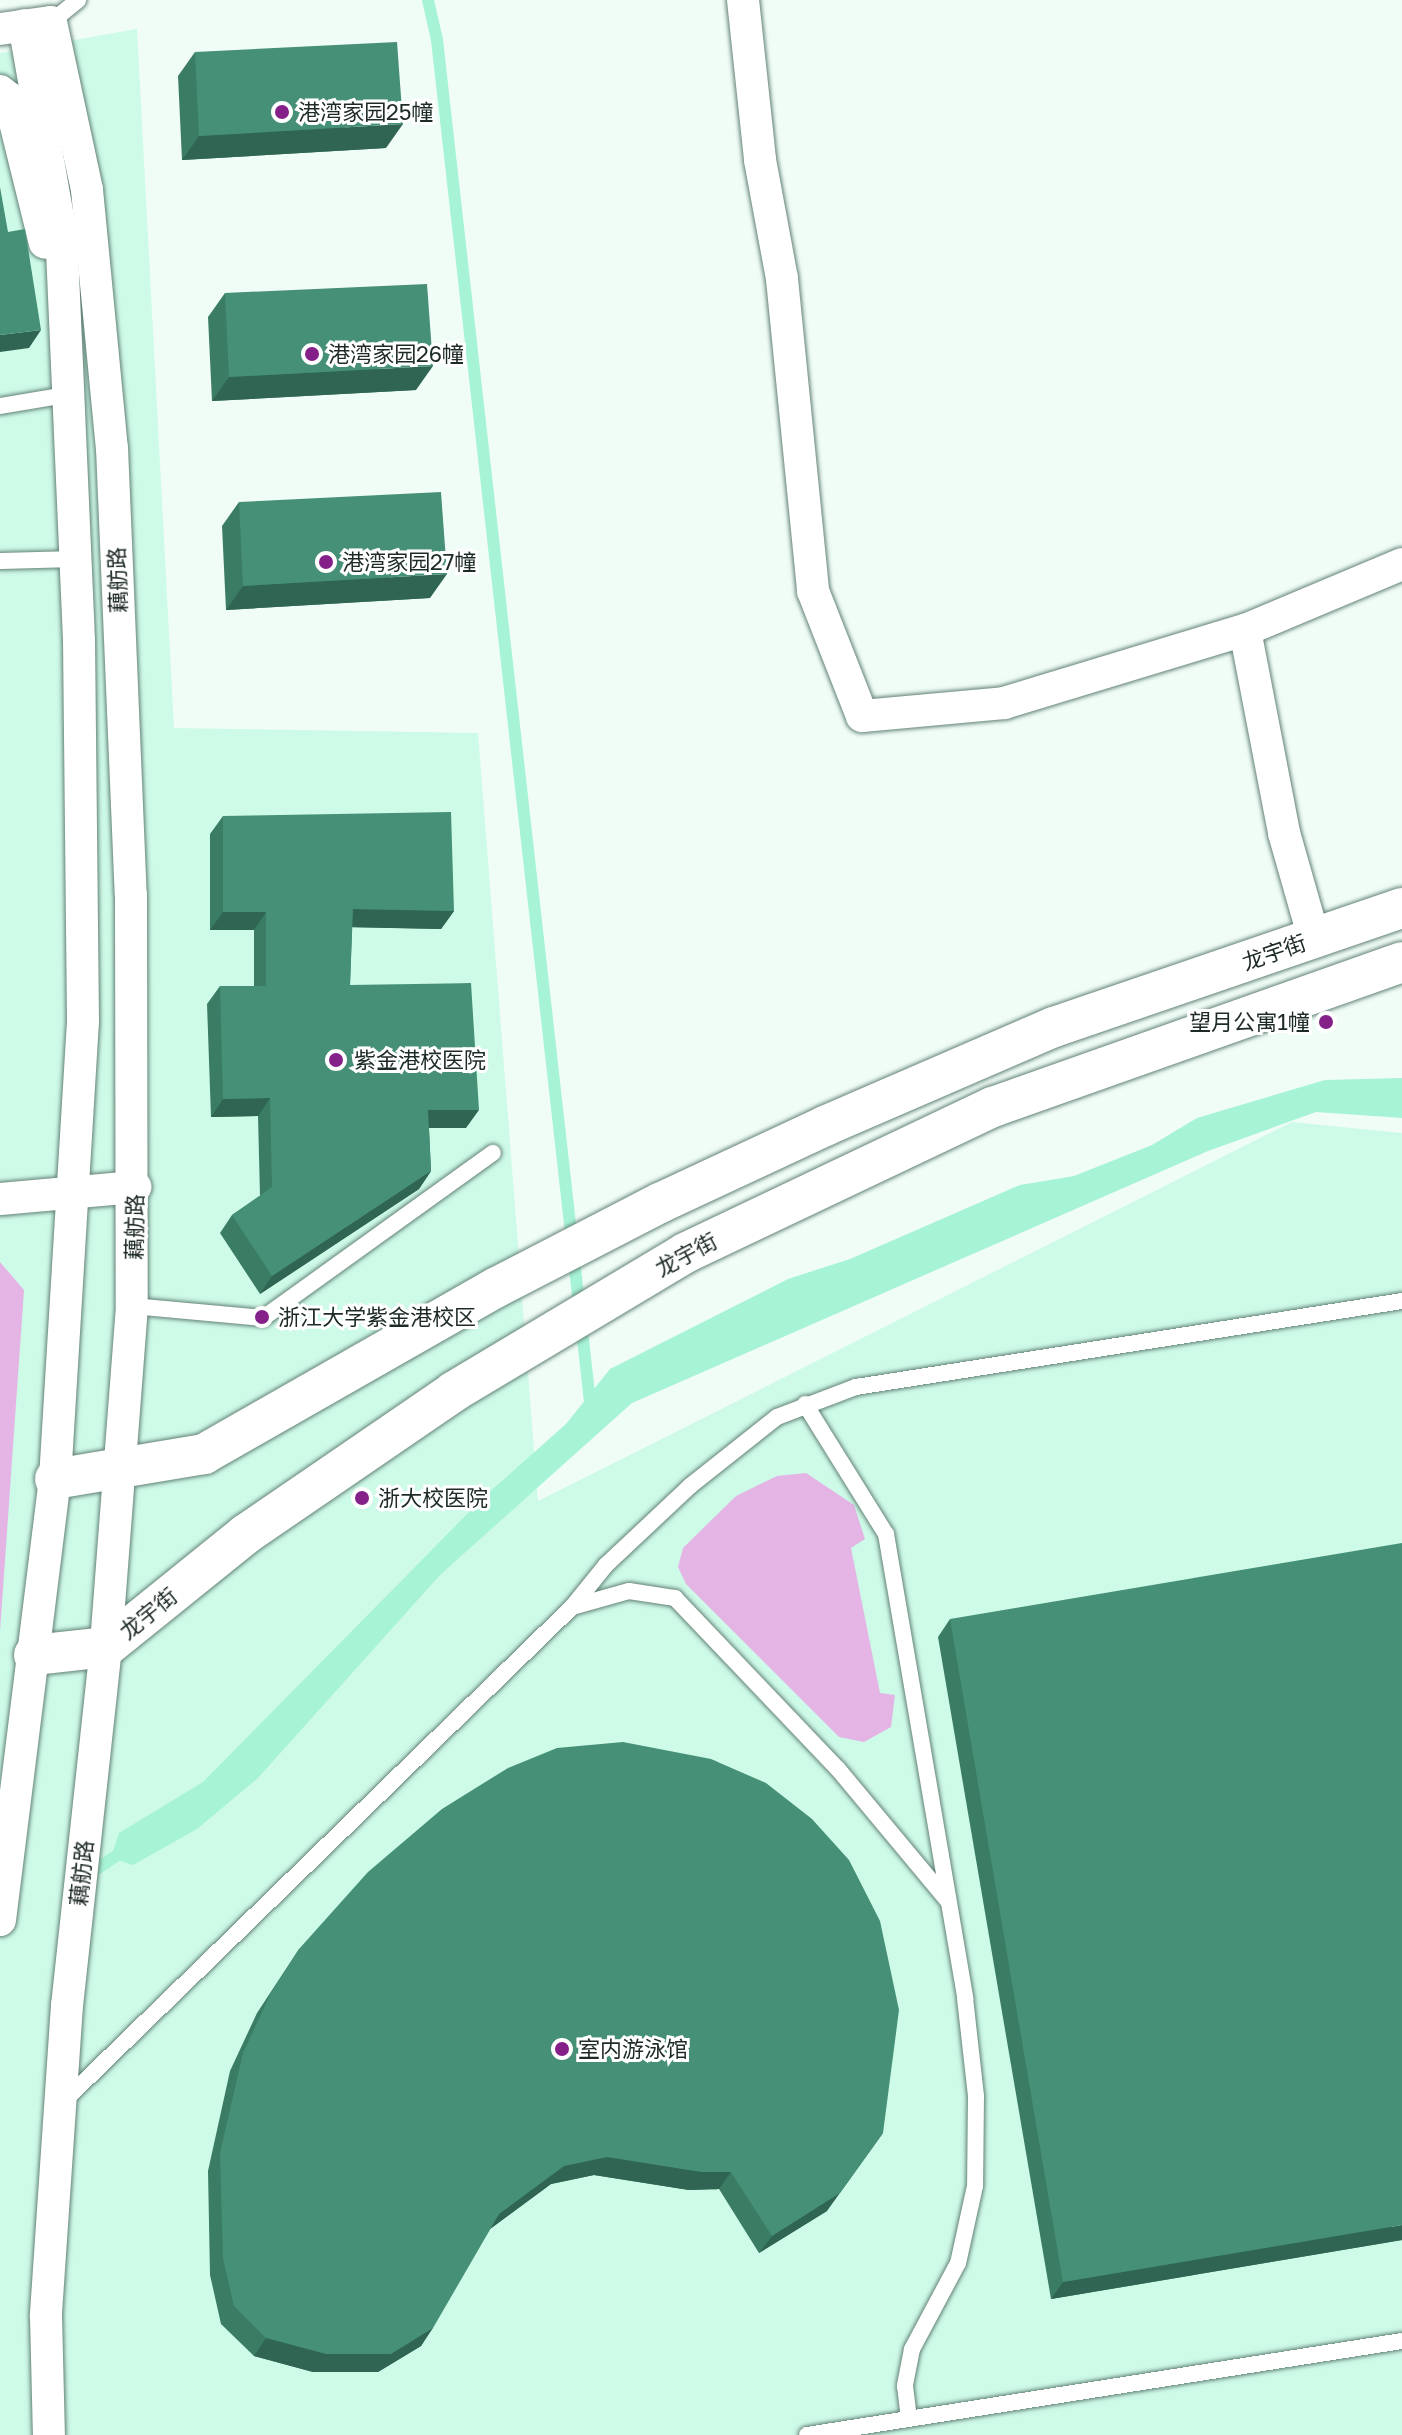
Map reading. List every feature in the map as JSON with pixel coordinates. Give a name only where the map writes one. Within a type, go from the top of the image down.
[{"type":"street","points":[[743,0],[760,160],[782,279],[813,591],[862,716],[1004,703],[1245,630],[1402,564]]},
{"type":"street","name":"藕舫路","points":[[0,1920],[55,1479],[83,1006],[76,559],[64,316],[57,199],[25,25]]},
{"type":"street","name":"藕舫路","points":[[25,25],[93,225],[112,448],[131,895],[135,1187],[132,1306],[106,1647],[61,2104],[46,2316],[49,2435]]},
{"type":"street","points":[[0,91],[9,98],[64,316]]},
{"type":"street","points":[[1245,630],[1284,833],[1314,938]]},
{"type":"street","name":"龙宇街","points":[[55,1479],[204,1454],[497,1287],[660,1203],[1054,1027],[1402,908]]},
{"type":"street","name":"龙宇街","points":[[34,1655],[106,1647],[246,1534],[517,1351],[685,1253],[993,1107],[1402,962]]},
{"type":"street","points":[[0,1199],[135,1187]]},
{"type":"lane","points":[[25,25],[78,0]]},
{"type":"lane","points":[[0,406],[66,395]]},
{"type":"lane","points":[[0,561],[76,559]]},
{"type":"lane","points":[[132,1306],[263,1318],[493,1153]]},
{"type":"lane","points":[[61,2104],[572,1607],[606,1565],[690,1486],[777,1417],[856,1387],[1402,1301]]},
{"type":"lane","points":[[805,1404],[886,1534],[949,1902],[976,2096],[975,2186],[958,2263],[912,2349],[905,2386],[909,2419]]},
{"type":"lane","points":[[572,1607],[629,1591],[675,1598],[838,1769],[949,1902]]},
{"type":"lane","points":[[807,2435],[1402,2341]]},
{"type":"shaded area","name":"浙江大学紫金港校区","points":[[137,29],[174,728],[478,733],[538,1501],[1292,1122],[1402,1133],[1402,2435],[0,2435],[0,53]]},
{"type":"shaded area","points":[[1402,1078],[1402,1118],[1316,1112],[1208,1151],[632,1403],[440,1575],[257,1779],[197,1829],[133,1865],[111,1858],[119,1833],[203,1782],[485,1496],[566,1424],[610,1369],[788,1279],[850,1259],[1020,1185],[1074,1176],[1152,1145],[1197,1118],[1325,1080]]},
{"type":"shaded area","points":[[0,1262],[24,1290],[0,1631]]},
{"type":"shaded area","points":[[806,1473],[854,1505],[865,1539],[851,1548],[880,1693],[895,1695],[891,1727],[864,1742],[839,1737],[686,1584],[678,1567],[683,1548],[736,1496],[777,1476]]},
{"type":"building","name":"港湾家园25幢","points":[[397,42],[403,124],[199,136],[195,52]]},
{"type":"building","points":[[0,187],[8,232],[25,229],[41,330],[0,335]]},
{"type":"building","name":"港湾家园26幢","points":[[427,284],[433,366],[229,377],[225,293]]},
{"type":"building","name":"港湾家园27幢","points":[[441,492],[447,574],[243,586],[239,502]]},
{"type":"building","name":"紫金港校医院","points":[[451,812],[454,911],[353,909],[350,985],[471,983],[479,1110],[428,1110],[431,1171],[272,1276],[232,1215],[272,1187],[270,1098],[223,1099],[220,986],[266,986],[266,912],[223,912],[223,816]]},
{"type":"building","points":[[1402,1543],[1402,2225],[1063,2282],[950,1619]]},
{"type":"building","name":"室内游泳馆","points":[[623,1742],[711,1759],[766,1783],[812,1819],[849,1860],[880,1921],[899,2010],[883,2133],[840,2193],[772,2236],[731,2172],[701,2172],[607,2157],[564,2166],[499,2214],[433,2328],[391,2354],[326,2354],[266,2338],[234,2306],[223,2258],[220,2153],[243,2053],[270,1995],[299,1949],[368,1872],[442,1809],[508,1768],[557,1748]]},
{"type":"waterway","points":[[428,0],[437,40],[591,1411]]},
{"type":"waterway","points":[[98,1868],[123,1851]]},
{"type":"place","name":"港湾家园25幢","points":[[282,112]]},
{"type":"place","name":"港湾家园26幢","points":[[312,354]]},
{"type":"place","name":"港湾家园27幢","points":[[326,562]]},
{"type":"place","name":"望月公寓1幢","points":[[1326,1022]]},
{"type":"place","name":"紫金港校医院","points":[[336,1060]]},
{"type":"place","name":"浙江大学紫金港校区","points":[[262,1317]]},
{"type":"place","name":"浙大校医院","points":[[362,1498]]},
{"type":"place","name":"室内游泳馆","points":[[562,2049]]}]
